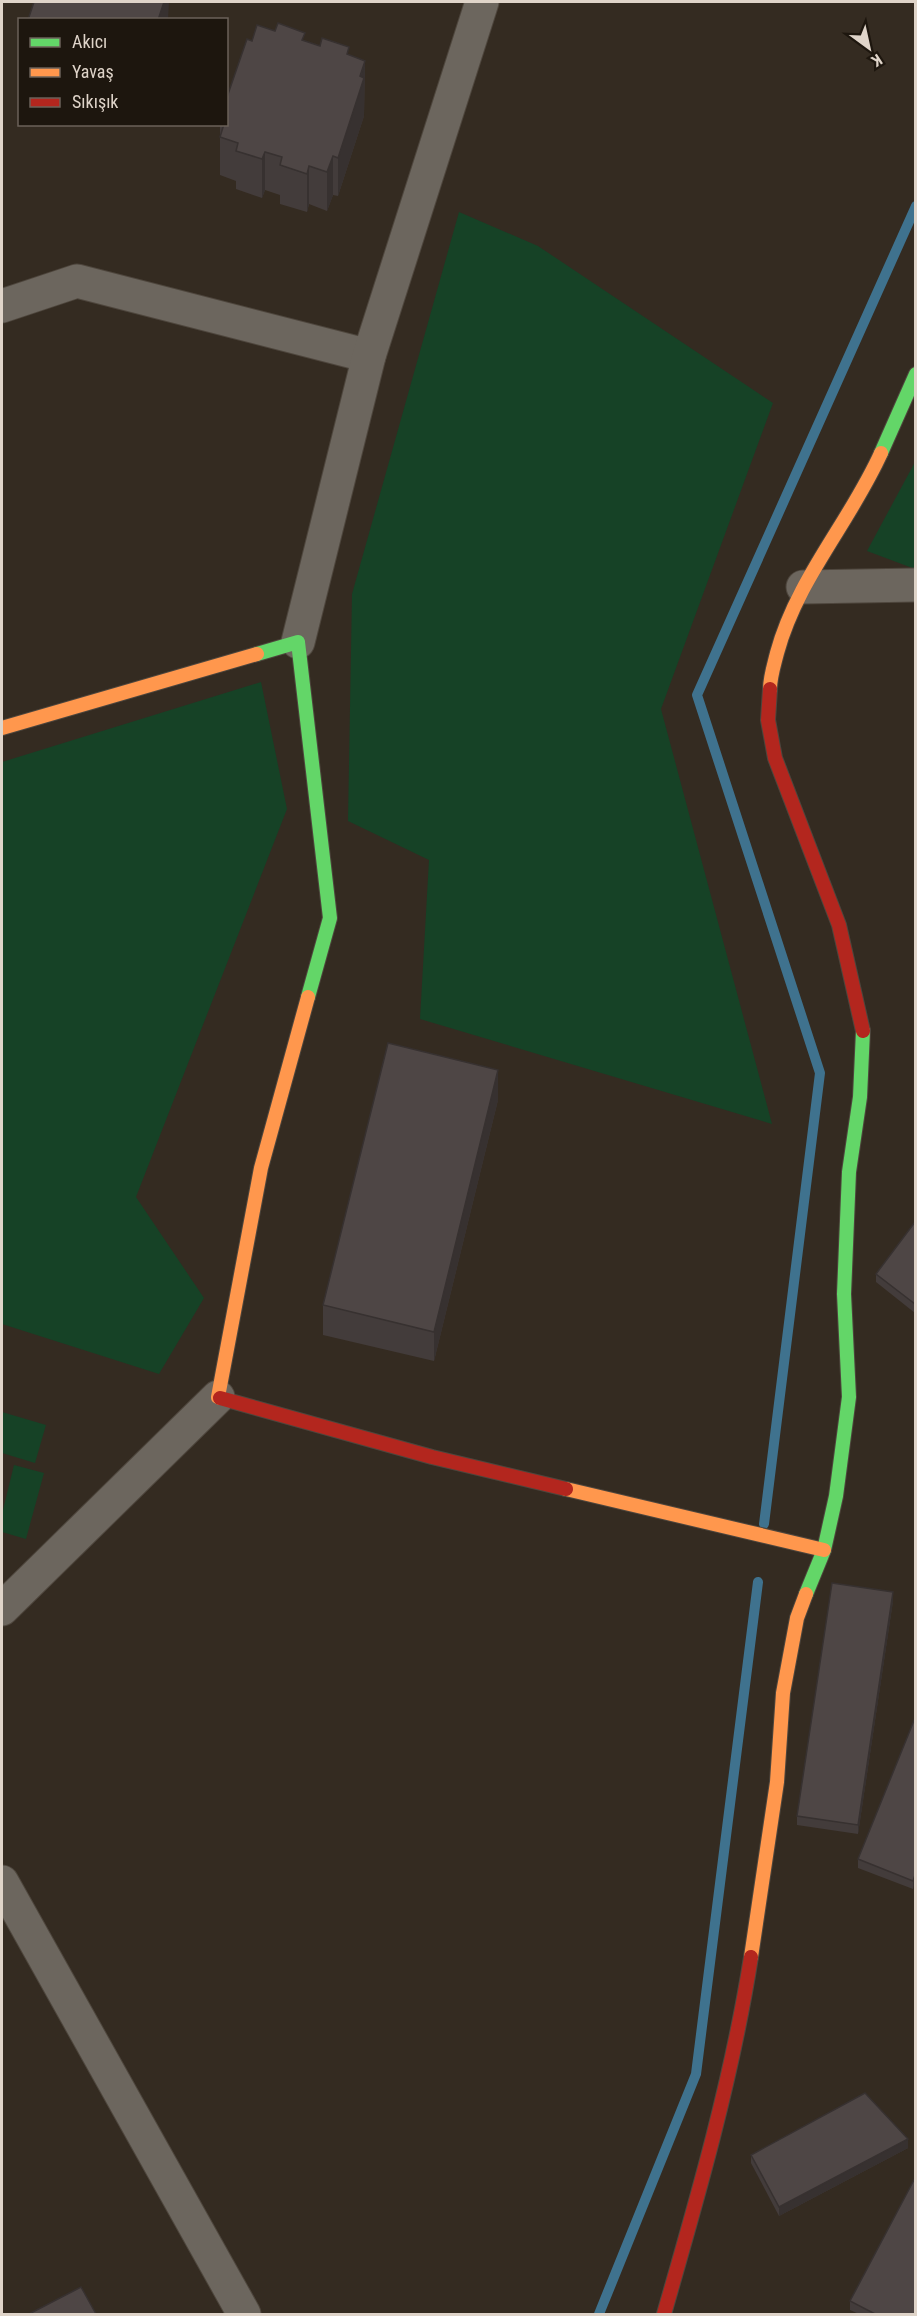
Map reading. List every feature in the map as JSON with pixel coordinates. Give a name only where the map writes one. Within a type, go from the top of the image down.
[{"type":"street","points":[[2,1609],[218,1397],[261,1168],[330,918],[298,642],[369,356],[482,2]]},
{"type":"street","points":[[2,306],[77,281],[369,356]]},
{"type":"street","points":[[664,2314],[712,2146],[743,2007],[777,1782],[783,1693],[797,1618],[824,1550],[836,1496],[849,1397],[844,1294],[848,1183],[860,1097],[863,1028],[839,925],[775,758],[768,720],[770,681],[782,635],[803,587],[872,473],[915,374]]},
{"type":"street","points":[[803,587],[915,585]]},
{"type":"street","points":[[2,728],[298,642]]},
{"type":"street","points":[[218,1397],[432,1457],[824,1550]]},
{"type":"street","points":[[2,1882],[244,2314]]},
{"type":"green space","points":[[459,212],[538,246],[773,403],[661,709],[772,1124],[420,1019],[429,860],[348,821],[352,594]]},
{"type":"green space","points":[[915,462],[915,569],[867,551]]},
{"type":"green space","points":[[261,682],[287,809],[136,1197],[204,1298],[159,1374],[2,1324],[2,762]]},
{"type":"green space","points":[[2,1412],[46,1425],[35,1463],[2,1453]]},
{"type":"green space","points":[[14,1465],[44,1473],[26,1539],[2,1532],[2,1514]]},
{"type":"building","points":[[34,2],[164,2],[159,18],[29,18]]},
{"type":"building","points":[[278,23],[305,33],[302,40],[320,46],[322,38],[349,47],[347,54],[365,61],[360,76],[364,78],[338,158],[333,156],[327,172],[309,166],[307,174],[280,165],[282,157],[265,152],[262,159],[236,151],[238,143],[220,137],[223,126],[228,126],[228,94],[247,39],[252,41],[257,25],[275,31]]},
{"type":"building","points":[[388,1043],[498,1070],[434,1332],[323,1305]]},
{"type":"building","points":[[915,1222],[915,1304],[876,1274]]},
{"type":"building","points":[[832,1583],[893,1592],[858,1825],[797,1816]]},
{"type":"building","points":[[915,1718],[915,1875],[913,1881],[858,1859]]},
{"type":"building","points":[[865,2093],[908,2139],[779,2207],[751,2155]]},
{"type":"building","points":[[915,2178],[915,2314],[875,2314],[850,2301]]},
{"type":"building","points":[[81,2287],[96,2314],[29,2314]]},
{"type":"waterway","points":[[764,1524],[820,1073],[697,695],[916,206]]},
{"type":"waterway","points":[[599,2314],[696,2074],[758,1582]]},
{"type":"traffic: fast","points":[[881,453],[916,374]]},
{"type":"traffic: fast","points":[[257,654],[298,642],[330,918],[308,997]]},
{"type":"traffic: fast","points":[[806,1594],[824,1550],[836,1496],[849,1397],[844,1294],[849,1172],[860,1097],[863,1031]]},
{"type":"traffic: slow","points":[[770,689],[777,653],[797,600],[881,453]]},
{"type":"traffic: slow","points":[[2,728],[257,654]]},
{"type":"traffic: slow","points":[[220,1398],[218,1397],[261,1168],[308,997]]},
{"type":"traffic: slow","points":[[566,1489],[824,1550]]},
{"type":"traffic: slow","points":[[751,1957],[777,1782],[783,1693],[797,1618],[806,1594]]},
{"type":"traffic: jam","points":[[770,689],[768,720],[775,758],[839,925],[863,1031]]},
{"type":"traffic: jam","points":[[220,1398],[432,1457],[566,1489]]},
{"type":"traffic: jam","points":[[664,2314],[724,2092],[751,1957]]}]
